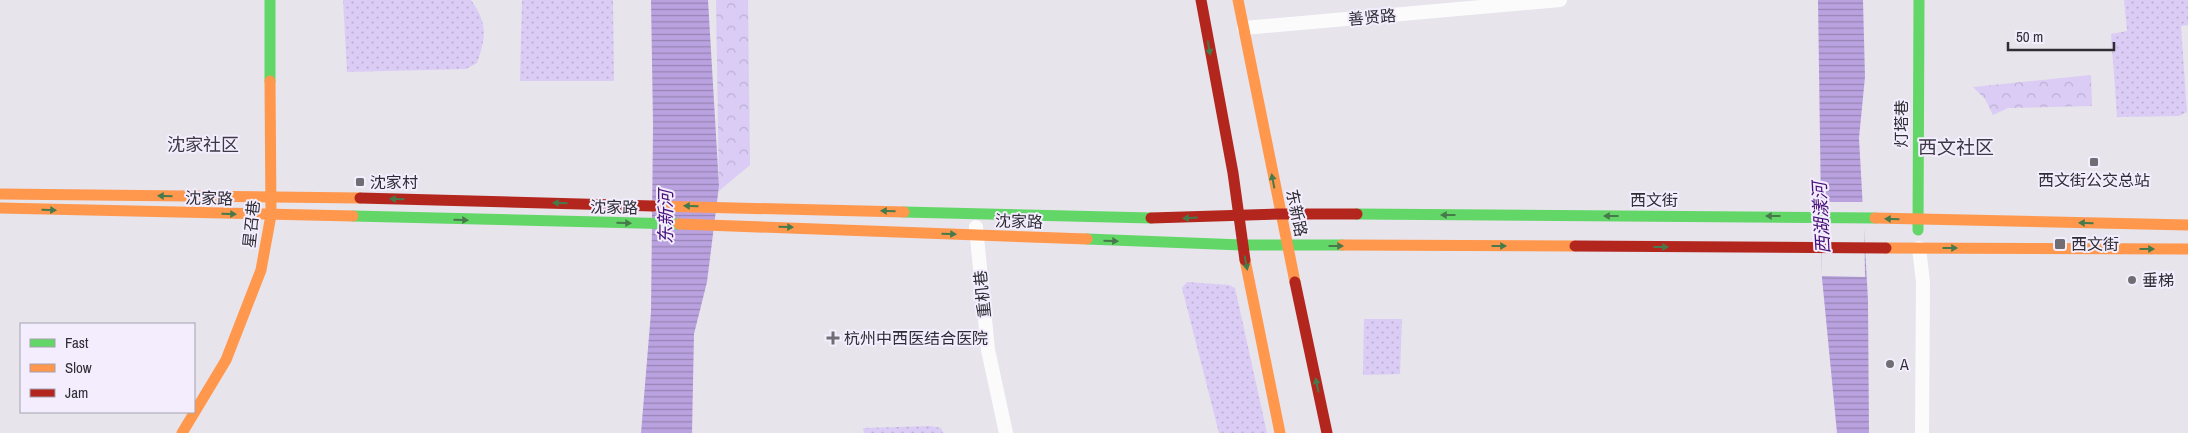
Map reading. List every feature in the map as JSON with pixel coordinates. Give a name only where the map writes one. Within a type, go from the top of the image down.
[{"type":"main road","name":"星召巷","points":[[195,410],[229,351],[261,270],[271,215],[270,0]]},
{"type":"main road","points":[[1201,0],[1239,215],[1242,245],[1280,433]]},
{"type":"main road","name":"东新路","points":[[1238,0],[1280,214],[1327,433]]},
{"type":"main road","name":"灯塔巷","points":[[1919,0],[1917,110],[1919,248]]},
{"type":"main road","name":"沈家路","points":[[0,194],[271,197],[1172,219],[1239,215]]},
{"type":"main road","name":"沈家路","points":[[0,208],[738,226],[1242,245],[1288,245]]},
{"type":"main road","name":"西文街","points":[[1239,215],[1822,217],[2188,225]]},
{"type":"main road","points":[[1288,245],[2188,249]]},
{"type":"main road","name":"星召巷","points":[[182,433],[193,413]]},
{"type":"street","name":"善贤路","points":[[1244,28],[1560,0]]},
{"type":"street","name":"重机巷","points":[[976,214],[976,235],[988,350],[1006,433]]},
{"type":"street","points":[[1919,248],[1923,282],[1922,433]]},
{"type":"green space","points":[[343,0],[471,0],[480,16],[484,31],[477,63],[466,69],[347,72]]},
{"type":"green space","points":[[522,0],[613,0],[614,81],[520,81]]},
{"type":"green space","points":[[716,0],[748,0],[750,165],[719,191]]},
{"type":"green space","points":[[2124,0],[2188,0],[2188,25],[2181,26],[2187,112],[2179,116],[2117,117],[2111,34],[2127,31]]},
{"type":"green space","points":[[2091,75],[2092,106],[2008,108],[1993,115],[1985,99],[1973,87]]},
{"type":"green space","points":[[1187,282],[1229,285],[1235,288],[1267,433],[1219,433],[1182,288]]},
{"type":"green space","points":[[1364,319],[1402,319],[1400,374],[1363,375]]},
{"type":"green space","points":[[931,426],[941,428],[943,433],[864,433],[863,428]]},
{"type":"water","name":"东新河","points":[[651,0],[708,0],[719,186],[707,282],[694,334],[692,433],[641,433],[651,312],[653,125]]},
{"type":"water","points":[[1818,0],[1863,0],[1865,77],[1859,138],[1868,300],[1869,433],[1837,433],[1822,278]]},
{"type":"pier","points":[[1822,202],[1864,202],[1865,277],[1822,276]]},
{"type":"traffic: fast","points":[[270,0],[270,81]]},
{"type":"traffic: fast","points":[[1918,230],[1919,0]]},
{"type":"traffic: fast","points":[[904,212],[1151,218]]},
{"type":"traffic: fast","points":[[1357,214],[1875,218]]},
{"type":"traffic: fast","points":[[353,216],[679,224]]},
{"type":"traffic: fast","points":[[1087,239],[1242,245],[1342,245]]},
{"type":"traffic: slow","points":[[1238,0],[1295,282]]},
{"type":"traffic: slow","points":[[195,411],[226,360],[261,270],[271,215],[270,81]]},
{"type":"traffic: slow","points":[[0,194],[360,198]]},
{"type":"traffic: slow","points":[[653,206],[904,212]]},
{"type":"traffic: slow","points":[[0,208],[353,216]]},
{"type":"traffic: slow","points":[[1875,218],[2188,225]]},
{"type":"traffic: slow","points":[[679,224],[1087,239]]},
{"type":"traffic: slow","points":[[1342,245],[1575,246]]},
{"type":"traffic: slow","points":[[1886,248],[2188,249]]},
{"type":"traffic: slow","points":[[1245,260],[1280,433]]},
{"type":"traffic: slow","points":[[182,433],[194,413]]},
{"type":"traffic: jam","points":[[1201,0],[1233,173],[1245,260]]},
{"type":"traffic: jam","points":[[360,198],[653,206]]},
{"type":"traffic: jam","points":[[1151,218],[1357,214]]},
{"type":"traffic: jam","points":[[1575,246],[1886,248]]},
{"type":"traffic: jam","points":[[1295,282],[1327,433]]},
{"type":"place","name":"西文街公交总站","points":[[2094,162]]},
{"type":"place","name":"沈家村","points":[[360,182]]},
{"type":"place","name":"西文街","points":[[2060,244]]},
{"type":"place","name":"垂梯","points":[[2132,280]]},
{"type":"place","name":"杭州中西医结合医院","points":[[833,338]]},
{"type":"place","name":"A","points":[[1890,364]]},
{"type":"district","name":"沈家社区","points":[[203,144]]},
{"type":"district","name":"西文社区","points":[[1956,147]]},
{"type":"water label","name":"西湖漾河","points":[[1821,218]]}]
